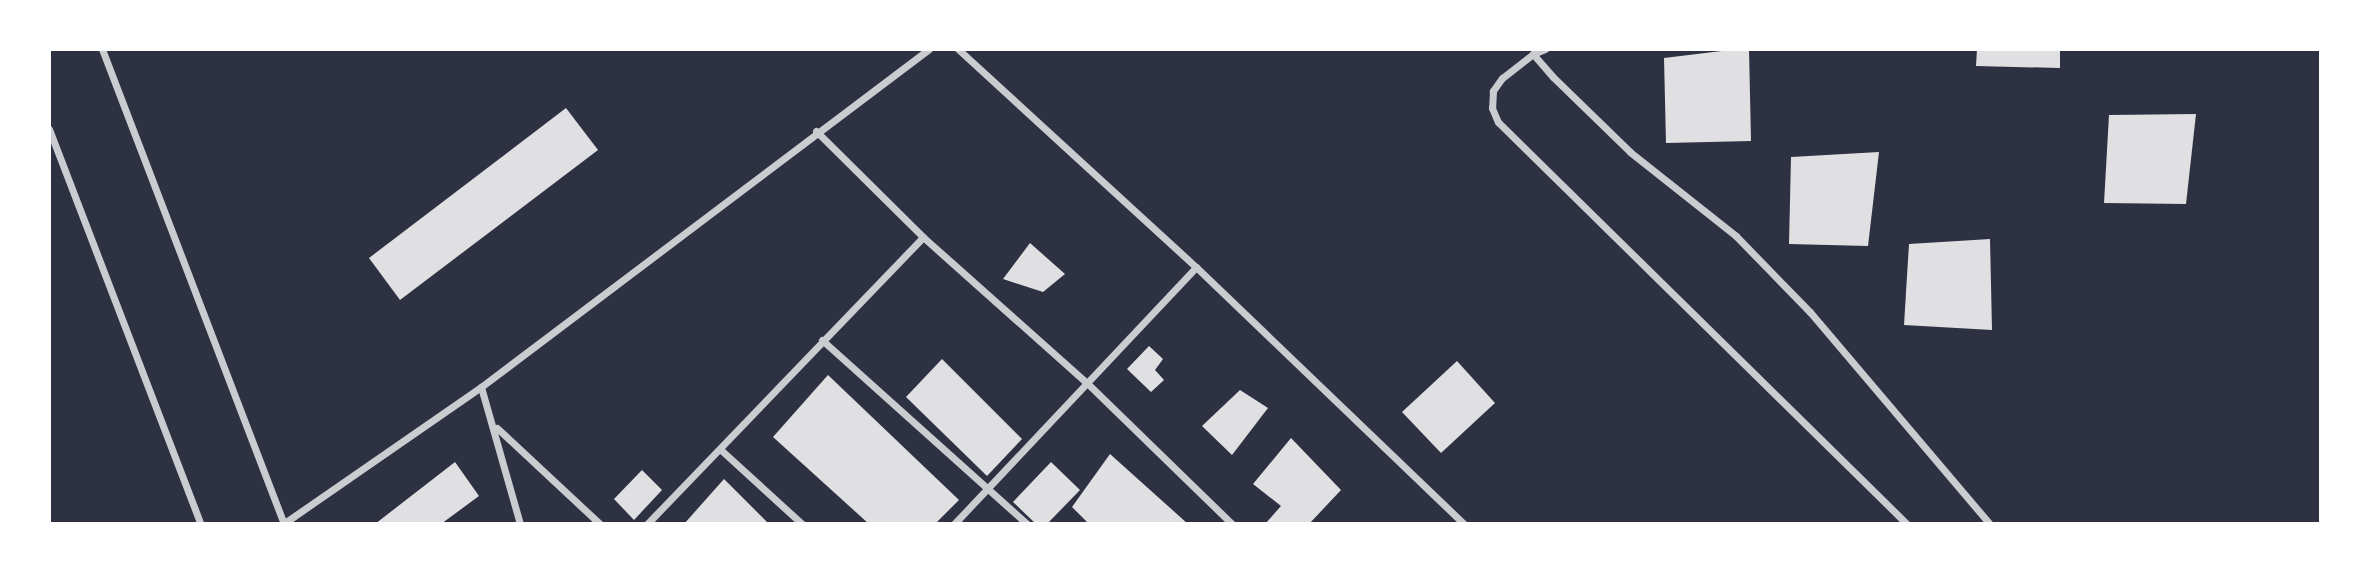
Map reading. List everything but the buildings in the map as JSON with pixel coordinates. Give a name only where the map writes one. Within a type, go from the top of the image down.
[{"type":"street","points":[[102,49],[284,524],[481,387],[816,131],[929,49]]},
{"type":"street","points":[[958,49],[1196,267],[1464,524]]},
{"type":"street","points":[[1545,49],[1533,54],[1502,78],[1493,91],[1492,108],[1498,122],[1907,524]]},
{"type":"street","points":[[1533,54],[1630,152],[1736,236],[1810,312],[1990,524]]},
{"type":"street","points":[[49,129],[201,524]]},
{"type":"street","points":[[816,131],[923,237],[1087,383],[1232,524]]},
{"type":"street","points":[[646,524],[721,450],[822,340],[923,237]]},
{"type":"street","points":[[954,524],[1196,267]]},
{"type":"street","points":[[822,340],[1027,524]]},
{"type":"street","points":[[481,387],[496,428],[520,524]]},
{"type":"street","points":[[496,428],[600,524]]},
{"type":"street","points":[[721,450],[802,524]]}]
